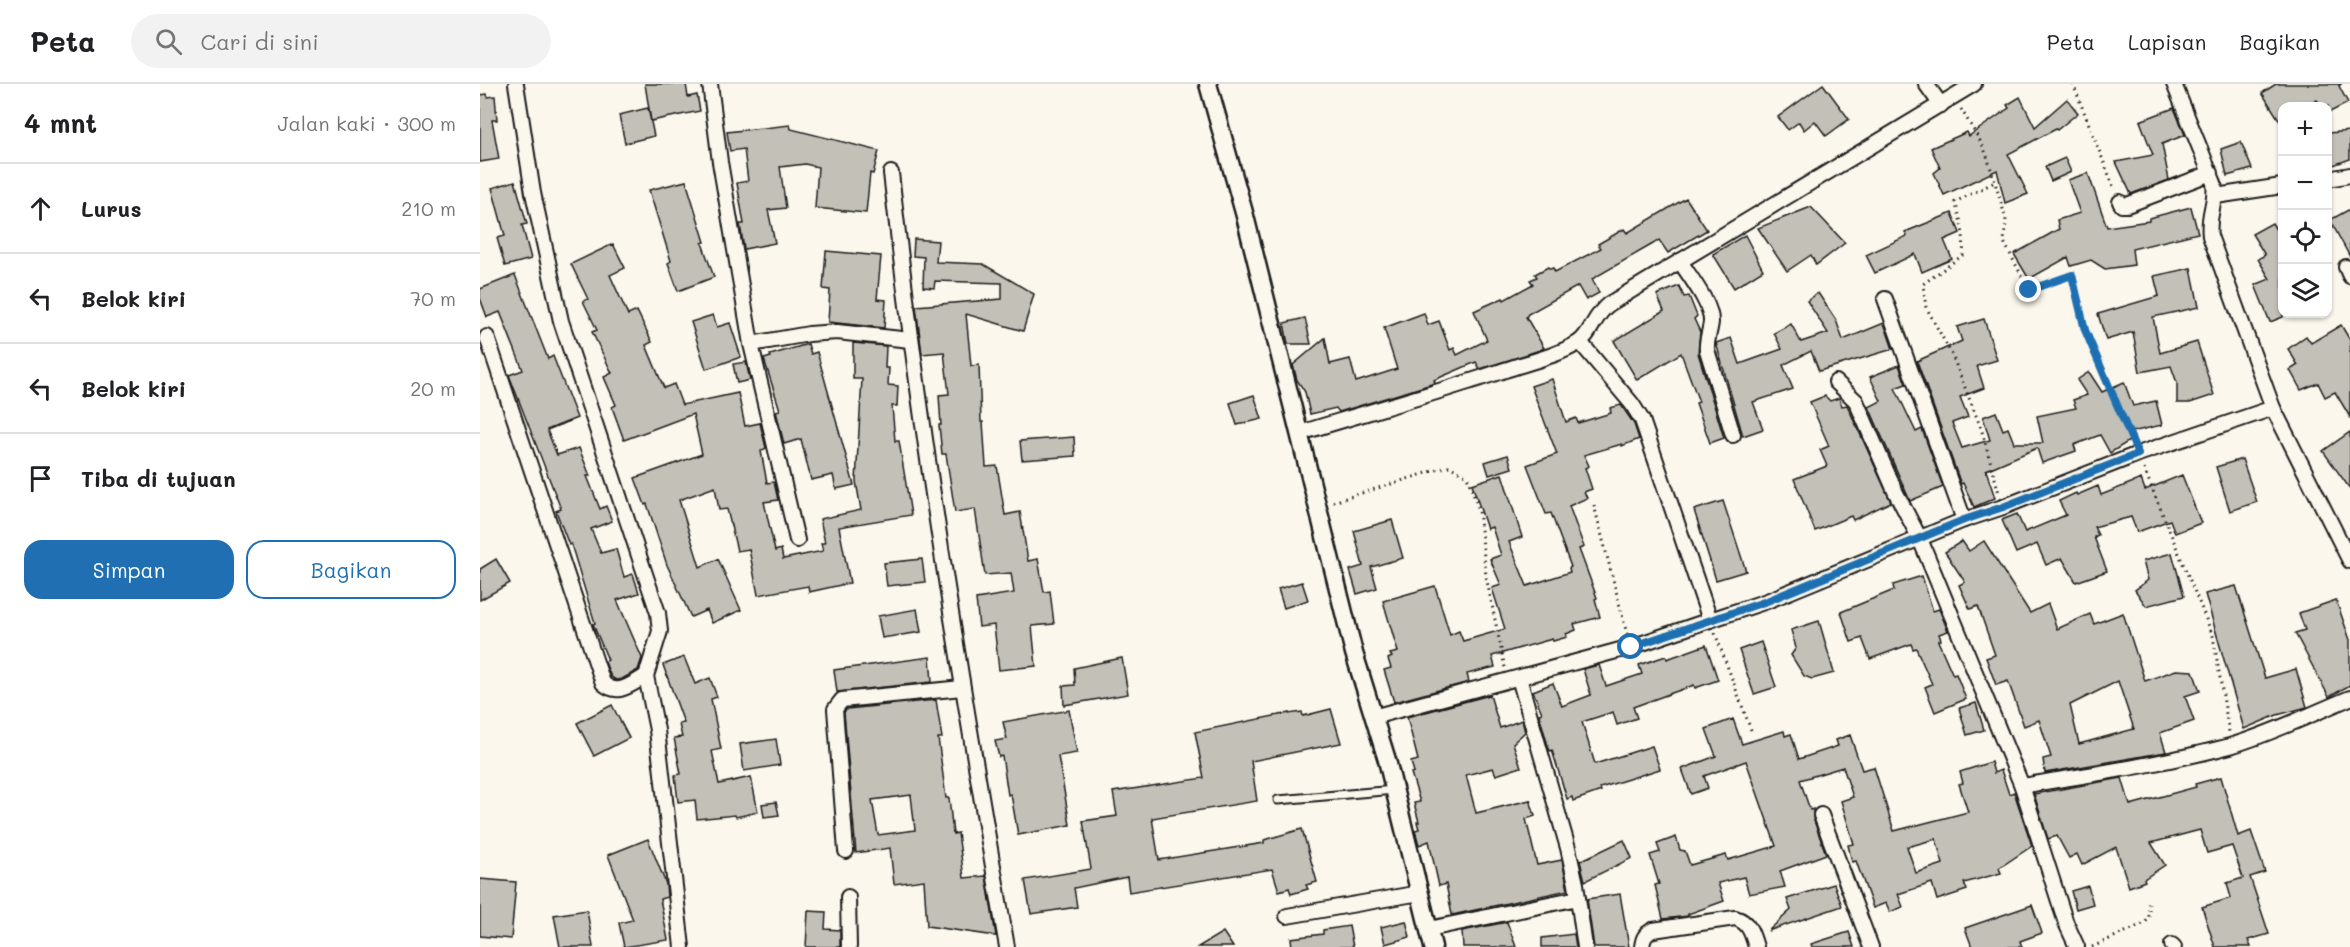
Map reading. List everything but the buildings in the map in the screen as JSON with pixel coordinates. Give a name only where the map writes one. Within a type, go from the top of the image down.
[{"type":"street","points":[[516,84],[533,193],[561,321],[658,613],[660,631],[646,676],[657,730],[682,947]]},
{"type":"street","points":[[710,84],[720,162],[751,344],[797,540]]},
{"type":"street","points":[[1208,84],[1245,216],[1354,653],[1395,790],[1433,947]]},
{"type":"street","points":[[1926,84],[1941,105]]},
{"type":"street","points":[[1299,433],[1478,379],[1561,351],[1580,342],[1603,309],[1974,84]]},
{"type":"street","points":[[2174,84],[2211,172],[2216,196],[2209,214],[2211,236],[2273,408],[2350,561]]},
{"type":"street","points":[[2120,202],[2122,205],[2127,205],[2211,172]]},
{"type":"street","points":[[891,173],[910,340],[962,688],[1007,947]]},
{"type":"street","points":[[2332,178],[2350,175]]},
{"type":"street","points":[[2216,196],[2278,187]]},
{"type":"street","points":[[1680,261],[1707,304],[1710,315],[1706,339],[1707,350],[1733,435]]},
{"type":"street","points":[[1885,299],[1964,520]]},
{"type":"street","points":[[751,344],[809,334],[837,332],[910,340]]},
{"type":"street","points":[[487,337],[603,683],[610,690],[617,691],[646,676]]},
{"type":"street","points":[[1580,342],[1621,390],[1642,420],[1710,620]]},
{"type":"street","points":[[1836,382],[1856,401],[1895,491],[1920,539],[2022,786],[2066,923],[2077,947]]},
{"type":"street","points":[[1373,717],[1631,647],[1767,601],[1964,520],[2138,454],[2273,408]]},
{"type":"street","points":[[1513,680],[1568,848],[1586,947]]},
{"type":"street","points":[[846,851],[835,709],[838,703],[842,700],[962,688]]},
{"type":"street","points":[[2022,786],[2179,758],[2232,745],[2350,698]]},
{"type":"street","points":[[1821,815],[1871,947]]},
{"type":"street","points":[[1287,916],[1420,893]]},
{"type":"street","points":[[848,897],[849,947]]},
{"type":"street","points":[[1429,929],[1578,898]]},
{"type":"street","points":[[1642,947],[1643,939],[1653,930],[1735,918],[1743,920],[1749,927],[1756,947]]},
{"type":"lane","points":[[1278,800],[1395,790]]},
{"type":"path","points":[[2073,84],[2120,202]]},
{"type":"path","points":[[1954,97],[1982,144],[2006,219],[2004,242],[2029,290],[2072,275],[2085,330],[2213,636],[2232,745]]},
{"type":"path","points":[[1993,183],[1955,202],[1962,223],[1963,255],[1923,284],[1926,307],[1952,355],[1981,428],[2003,507]]},
{"type":"path","points":[[1319,507],[1449,465],[1467,476],[1479,510],[1486,576],[1513,680]]},
{"type":"path","points":[[1594,505],[1631,647]]},
{"type":"path","points":[[1710,620],[1750,730]]},
{"type":"path","points":[[2092,947],[2145,923],[2149,918],[2149,901]]},
{"type":"route","points":[[1631,647],[1767,601],[1964,520],[2138,454],[2085,330],[2072,275],[2029,290]]}]
